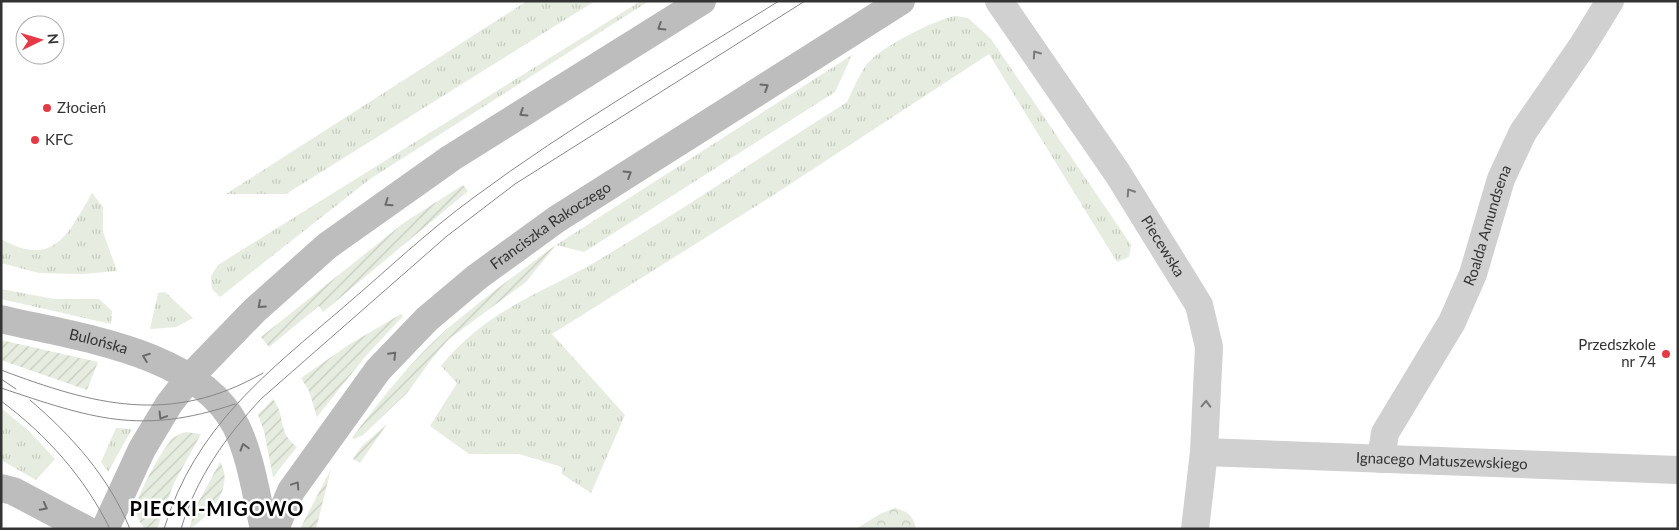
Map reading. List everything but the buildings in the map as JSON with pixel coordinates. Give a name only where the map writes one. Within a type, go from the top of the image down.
[{"type":"main road","points":[[105,529],[142,449],[169,404],[190,377],[255,310],[327,246],[451,158],[702,1]]},
{"type":"main road","name":"Franciszka Rakoczego","points":[[274,529],[291,491],[378,370],[427,319],[477,277],[557,219],[901,1]]},
{"type":"main road","name":"Bulońska","points":[[1,319],[128,350],[175,368],[190,377]]},
{"type":"main road","points":[[190,377],[212,395],[236,427],[243,443],[264,529]]},
{"type":"main road","points":[[1,488],[13,491],[85,529]]},
{"type":"street","name":"Piecewska","points":[[999,1],[1118,174],[1199,305],[1209,347],[1204,452],[1196,522]]},
{"type":"street","name":"Roalda Amundsena","points":[[1381,459],[1385,433],[1456,314],[1473,274],[1501,179],[1523,132],[1610,1]]},
{"type":"street","name":"Ignacego Matuszewskiego","points":[[1204,452],[1678,470]]},
{"type":"green space","points":[[527,1],[595,1],[286,194],[226,194]]},
{"type":"green space","points":[[641,1],[649,1],[370,179],[220,297],[212,289],[211,276],[218,265]]},
{"type":"green space","points":[[956,16],[968,18],[991,39],[1131,245],[1129,257],[1117,262],[989,54],[775,194],[552,334],[625,415],[591,493],[562,474],[562,467],[519,454],[469,454],[430,426],[457,383],[441,366],[478,329],[498,315],[584,268],[637,236],[847,102],[865,67],[881,52],[921,29]]},
{"type":"green space","points":[[852,55],[835,92],[584,252],[556,245]]},
{"type":"green space","points":[[463,185],[468,191],[323,312],[319,306],[269,347],[261,337],[405,222]]},
{"type":"green space","points":[[92,193],[103,207],[103,232],[117,271],[82,274],[39,273],[1,263],[1,239],[19,247],[34,250],[47,248],[57,243],[75,222]]},
{"type":"green space","points":[[556,245],[526,282],[449,339],[407,393],[363,435],[352,438],[397,381],[434,341],[487,296]]},
{"type":"green space","points":[[1,289],[54,299],[99,299],[112,311],[111,324],[1,299]]},
{"type":"green space","points":[[165,292],[193,318],[176,327],[150,329],[158,293]]},
{"type":"green space","points":[[401,314],[403,316],[364,358],[317,417],[309,391],[301,378],[350,344]]},
{"type":"green space","points":[[1,340],[98,362],[87,390],[1,360]]},
{"type":"green space","points":[[273,399],[280,412],[286,435],[297,447],[273,477],[264,431],[258,415]]},
{"type":"green space","points":[[1,408],[29,431],[55,459],[36,480],[1,460]]},
{"type":"green space","points":[[387,424],[360,463],[353,459],[362,446]]},
{"type":"green space","points":[[116,428],[132,429],[108,472],[101,462]]},
{"type":"green space","points":[[186,432],[201,434],[174,483],[157,529],[146,529],[139,520],[136,511],[137,501],[156,462],[172,439]]},
{"type":"green space","points":[[220,462],[224,471],[224,481],[218,500],[205,517],[189,529],[197,505]]},
{"type":"green space","points":[[331,469],[316,529],[300,529]]},
{"type":"green space","points":[[895,508],[909,515],[916,529],[856,529],[880,514]]},
{"type":"tram line","points":[[164,529],[178,493],[195,460],[237,404],[262,378],[408,250],[473,198],[547,146],[624,96],[779,1]]},
{"type":"tram line","points":[[181,529],[187,510],[204,475],[236,427],[249,412],[262,398],[447,236],[515,184],[805,1]]},
{"type":"tram line","points":[[1,370],[68,393],[132,404],[164,405],[196,400],[229,390],[263,373]]},
{"type":"tram line","points":[[1,379],[16,389]]},
{"type":"tram line","points":[[1,388],[90,415],[143,421],[201,414],[235,404]]},
{"type":"tram line","points":[[30,400],[88,458],[111,492],[130,529]]},
{"type":"tram line","points":[[1,401],[34,428],[77,475],[110,529]]},
{"type":"place","name":"Złocień","points":[[47,108]]},
{"type":"place","name":"KFC","points":[[35,140]]},
{"type":"place","name":"Przedszkole nr 74","points":[[1666,354]]},
{"type":"district","name":"PIECKI-MIGOWO","points":[[217,509]]}]
